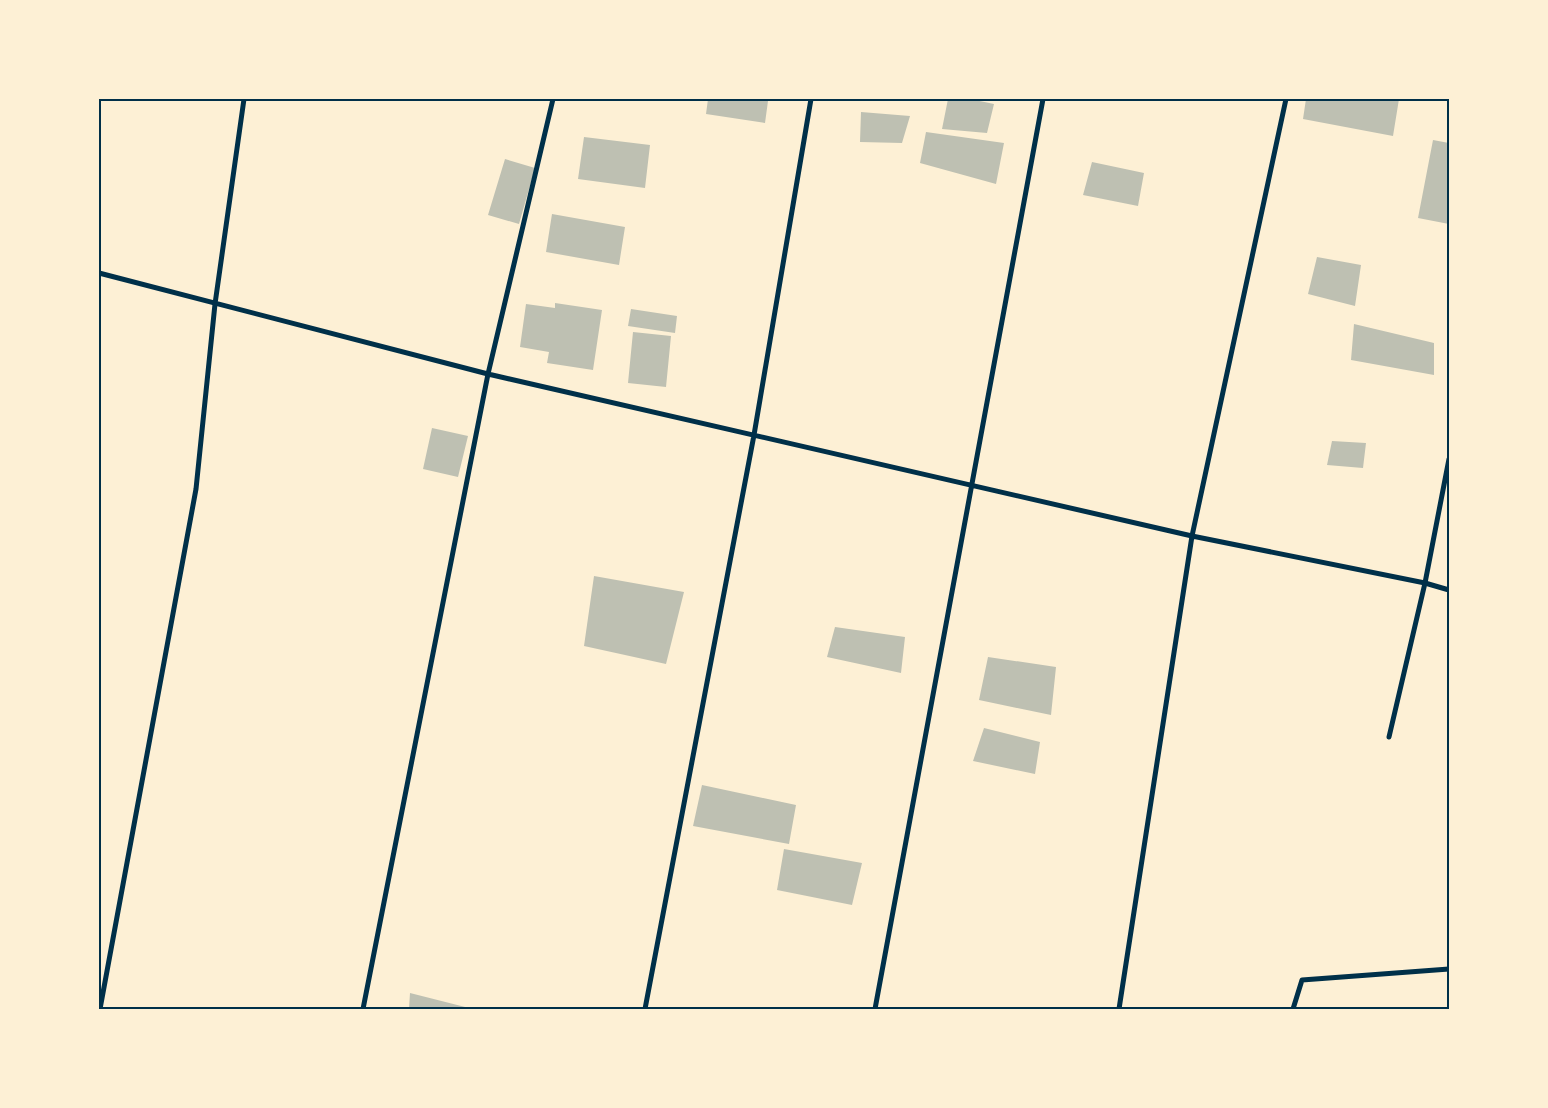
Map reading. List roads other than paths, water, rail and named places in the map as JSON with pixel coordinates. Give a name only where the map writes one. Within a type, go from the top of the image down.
[{"type":"street","points":[[100,1009],[196,489],[215,304],[244,99]]},
{"type":"street","points":[[363,1009],[488,374],[553,99]]},
{"type":"street","points":[[645,1009],[754,435],[811,99]]},
{"type":"street","points":[[875,1009],[1043,99]]},
{"type":"street","points":[[1119,1009],[1192,536],[1286,99]]},
{"type":"street","points":[[99,273],[488,374],[1192,536],[1425,583],[1449,590]]},
{"type":"street","points":[[1389,738],[1425,583],[1449,459]]},
{"type":"street","points":[[1294,1009],[1302,980],[1449,969]]}]
